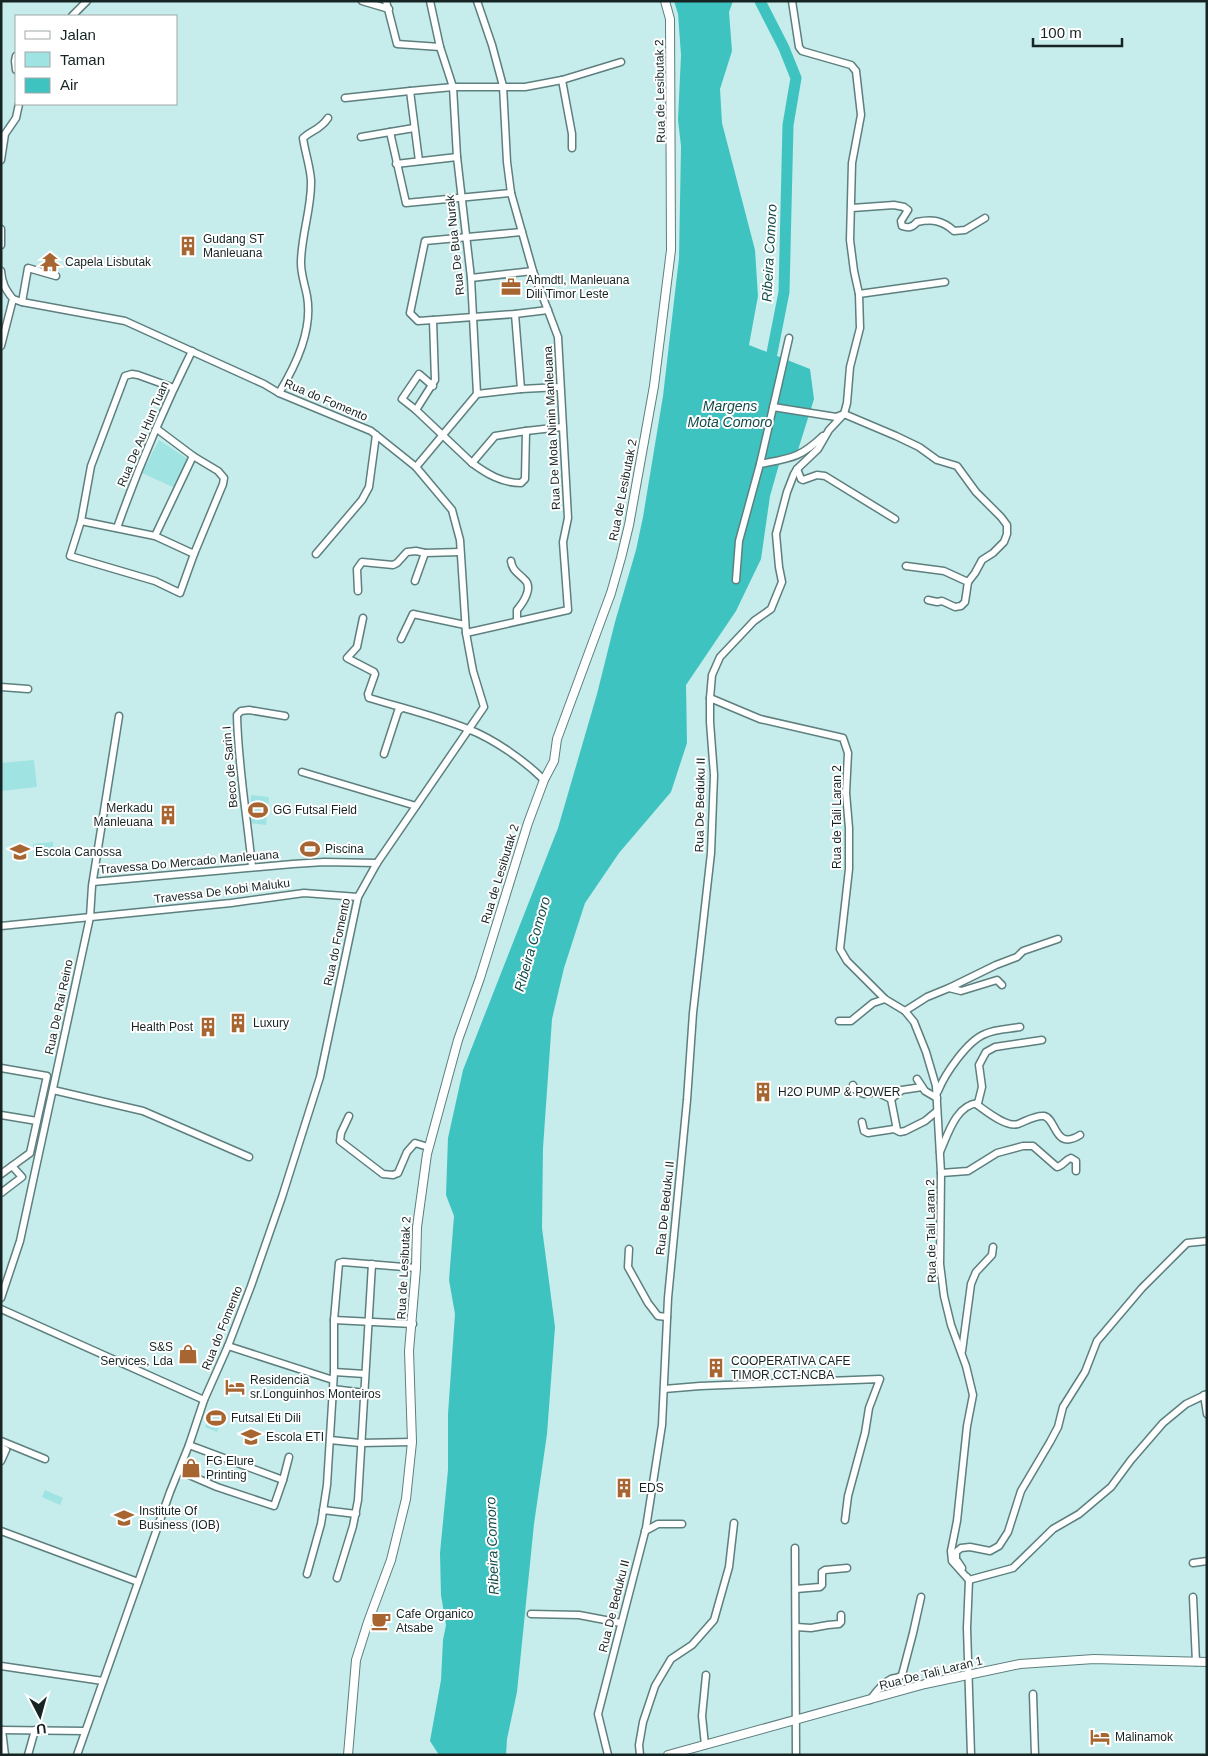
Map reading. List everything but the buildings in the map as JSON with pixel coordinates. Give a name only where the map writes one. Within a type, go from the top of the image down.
[{"type":"main road","name":"Rua de Lesibutak 2","points":[[348,1755],[356,1660],[399,1534],[406,1499],[412,1442],[409,1351],[416,1268],[417,1227],[428,1148],[458,1040],[480,978],[528,823],[544,780],[554,761],[557,739],[619,567],[654,386],[671,250],[670,19],[665,1]]},
{"type":"main road","name":"Rua De Tali Laran 1","points":[[668,1755],[925,1684],[1020,1664],[1094,1659],[1207,1662]]},
{"type":"street","points":[[73,15],[87,1]]},
{"type":"street","points":[[362,1],[389,10]]},
{"type":"street","points":[[386,1],[397,44],[440,47]]},
{"type":"street","name":"Rua De Bua Nurak","points":[[430,1],[440,47],[454,87],[458,157],[471,278],[477,394]]},
{"type":"street","name":"Rua De Mota Ninin Manleuana","points":[[466,633],[568,610],[563,542],[568,518],[558,337],[533,271],[511,193],[507,162],[503,86],[478,1]]},
{"type":"street","points":[[760,464],[794,458],[811,447],[844,414],[850,367],[860,328],[859,294],[850,240],[852,163],[861,114],[856,71],[851,65],[802,51],[799,47],[792,1]]},
{"type":"street","points":[[345,98],[454,87],[525,87],[562,80],[621,62]]},
{"type":"street","points":[[562,80],[572,134],[572,148]]},
{"type":"street","points":[[410,92],[419,161]]},
{"type":"street","points":[[1,160],[5,134],[16,118],[19,105]]},
{"type":"street","points":[[279,393],[295,366],[308,314],[301,262],[303,236],[308,218],[311,179],[303,138],[309,132],[316,131],[328,118]]},
{"type":"street","points":[[361,137],[414,128]]},
{"type":"street","points":[[390,132],[406,203],[511,193]]},
{"type":"street","points":[[396,164],[458,157]]},
{"type":"street","points":[[852,208],[894,205],[904,207],[908,210],[901,221],[902,226],[908,228],[914,226],[917,222],[936,220],[948,225],[954,231],[965,230],[985,218]]},
{"type":"street","points":[[1,229],[1,245]]},
{"type":"street","points":[[522,232],[425,241],[410,312],[418,320],[433,320],[548,310]]},
{"type":"street","points":[[22,302],[28,268],[56,276]]},
{"type":"street","points":[[1,271],[4,288],[13,299],[1,346]]},
{"type":"street","points":[[471,278],[533,271]]},
{"type":"street","points":[[859,294],[945,282]]},
{"type":"street","name":"Rua do Fomento","points":[[13,299],[125,321],[264,384],[279,393],[371,431],[416,467],[452,510],[460,540],[465,625],[472,671],[484,707],[377,864],[358,897],[320,1077],[251,1286],[228,1346],[204,1400],[77,1755]]},
{"type":"street","points":[[514,314],[520,389]]},
{"type":"street","points":[[416,410],[433,386],[435,380],[433,320]]},
{"type":"street","points":[[736,580],[739,541],[760,464],[789,338]]},
{"type":"street","name":"Rua De Au Hun Tuan","points":[[117,528],[131,487],[192,351]]},
{"type":"street","points":[[433,386],[419,374],[402,399],[485,473],[506,481],[522,483],[525,479],[526,431]]},
{"type":"street","points":[[157,428],[193,456],[218,471],[224,478],[180,594],[156,581],[70,556],[81,521],[91,466],[125,376],[138,375],[174,388]]},
{"type":"street","points":[[416,467],[477,394],[560,387]]},
{"type":"street","points":[[773,407],[836,417],[844,414],[919,447],[937,460],[957,466],[976,492],[1001,517],[1006,525],[1007,534],[1004,542],[993,553],[982,560],[968,582],[965,602],[961,606],[955,607],[946,602],[928,600]]},
{"type":"street","points":[[472,463],[495,436],[562,427]]},
{"type":"street","points":[[829,430],[818,449],[797,468],[801,479],[804,480],[821,475],[833,483],[843,486],[895,519]]},
{"type":"street","points":[[316,554],[362,500],[369,486],[376,435]]},
{"type":"street","points":[[155,536],[193,456]]},
{"type":"street","name":"Rua De Beduku II","points":[[608,1755],[598,1714],[645,1531],[662,1425],[666,1317],[687,1100],[693,1013],[711,853],[714,776],[710,698],[712,674],[720,657],[754,621],[771,609],[776,599],[782,582],[776,534],[797,468]]},
{"type":"street","points":[[81,521],[155,536],[194,554]]},
{"type":"street","points":[[358,591],[357,569],[362,562],[393,565],[407,552],[460,552]]},
{"type":"street","points":[[415,581],[425,553]]},
{"type":"street","points":[[510,561],[511,566],[519,576],[527,582],[528,594],[517,610],[517,621]]},
{"type":"street","points":[[906,566],[944,571],[968,582]]},
{"type":"street","points":[[401,639],[413,614],[465,625]]},
{"type":"street","points":[[363,618],[357,646],[347,658],[374,672],[368,694],[369,698],[469,729],[517,758],[544,780]]},
{"type":"street","points":[[1,687],[28,689]]},
{"type":"street","name":"Rua de Tali Laran 2","points":[[710,698],[760,719],[843,738],[848,753],[846,793],[849,828],[849,869],[840,949],[847,961],[885,999],[904,1011],[914,1022],[926,1052],[936,1086],[941,1173],[940,1264],[944,1296],[951,1325],[973,1395],[967,1426],[957,1521],[951,1551],[952,1562],[969,1580]]},
{"type":"street","points":[[384,754],[398,712],[402,708]]},
{"type":"street","name":"Beco de Sarin I","points":[[252,867],[242,787],[237,714],[241,711],[249,710],[285,716]]},
{"type":"street","name":"Rua De Rai Reino","points":[[1,1298],[20,1241],[90,917],[93,882],[119,716]]},
{"type":"street","points":[[302,772],[416,806]]},
{"type":"street","name":"Travessa Do Mercado Manleuana","points":[[93,882],[324,862],[377,864]]},
{"type":"street","name":"Travessa De Kobi Maluku","points":[[1,926],[231,904],[304,893],[358,897]]},
{"type":"street","points":[[904,1011],[922,999],[1017,957],[1023,951],[1058,939]]},
{"type":"street","points":[[949,988],[961,991],[997,980],[1002,984]]},
{"type":"street","points":[[839,1021],[851,1021],[873,1003],[885,999]]},
{"type":"street","points":[[917,1080],[928,1093],[937,1096],[948,1071],[979,1036],[988,1032],[1020,1027]]},
{"type":"street","points":[[1042,1040],[995,1047],[986,1052],[980,1065],[982,1087],[978,1103],[976,1104],[989,1114],[1009,1124],[1016,1125],[1026,1120],[1044,1116],[1048,1118],[1061,1137],[1070,1138],[1080,1135]]},
{"type":"street","points":[[1,1068],[47,1076],[30,1153],[1,1174]]},
{"type":"street","points":[[853,1085],[854,1089],[864,1094],[877,1092],[891,1099]]},
{"type":"street","points":[[891,1099],[902,1090],[922,1087]]},
{"type":"street","points":[[52,1090],[143,1111],[249,1157]]},
{"type":"street","points":[[891,1099],[897,1130]]},
{"type":"street","points":[[939,1153],[954,1120],[970,1104],[978,1103]]},
{"type":"street","points":[[862,1122],[864,1131],[868,1133],[894,1129],[902,1132],[917,1126],[937,1111]]},
{"type":"street","points":[[1,1115],[37,1121]]},
{"type":"street","points":[[348,1116],[341,1132],[340,1140],[383,1174],[393,1175],[398,1173],[406,1152],[415,1143],[428,1148]]},
{"type":"street","points":[[941,1173],[968,1170],[997,1153],[1023,1146],[1033,1146],[1057,1167],[1060,1167],[1071,1158],[1076,1161],[1076,1171]]},
{"type":"street","points":[[1,1193],[22,1177],[12,1166]]},
{"type":"street","points":[[972,1755],[967,1628],[969,1580],[956,1559],[956,1552],[961,1548],[970,1547],[990,1551],[999,1546],[1008,1532],[1022,1491],[1058,1427],[1063,1407],[1085,1372],[1098,1341],[1142,1288],[1187,1243],[1207,1241]]},
{"type":"street","points":[[962,1355],[971,1284],[976,1272],[992,1255],[993,1247]]},
{"type":"street","points":[[628,1248],[628,1267],[648,1303],[658,1316],[666,1317]]},
{"type":"street","points":[[307,1574],[321,1524],[328,1485],[334,1372],[334,1320],[339,1263],[416,1268]]},
{"type":"street","points":[[337,1578],[356,1514],[372,1264]]},
{"type":"street","points":[[1,1309],[204,1400]]},
{"type":"street","points":[[334,1320],[412,1324]]},
{"type":"street","points":[[228,1346],[333,1380]]},
{"type":"street","points":[[334,1372],[365,1374]]},
{"type":"street","points":[[664,1389],[880,1379],[869,1408],[865,1433],[848,1496],[845,1520]]},
{"type":"street","points":[[333,1389],[365,1392]]},
{"type":"street","points":[[969,1580],[1012,1568],[1054,1529],[1079,1514],[1112,1487],[1131,1460],[1163,1423],[1186,1404],[1205,1395],[1207,1414]]},
{"type":"street","points":[[330,1440],[360,1443],[412,1442]]},
{"type":"street","points":[[1,1441],[45,1459]]},
{"type":"street","points":[[189,1445],[284,1480]]},
{"type":"street","points":[[1,1446],[6,1450],[1,1461]]},
{"type":"street","points":[[180,1471],[217,1487],[277,1506],[289,1457]]},
{"type":"street","points":[[323,1510],[356,1514]]},
{"type":"street","points":[[640,1755],[639,1745],[643,1722],[655,1686],[671,1658],[692,1646],[714,1620],[729,1567],[734,1523]]},
{"type":"street","points":[[645,1531],[658,1524],[682,1524]]},
{"type":"street","points":[[1,1531],[138,1582]]},
{"type":"street","points":[[795,1548],[796,1755]]},
{"type":"street","points":[[1192,1563],[1207,1561]]},
{"type":"street","points":[[796,1589],[820,1587],[822,1585],[822,1572],[825,1570],[847,1568]]},
{"type":"street","points":[[870,1700],[881,1686],[890,1680],[900,1678],[902,1675],[921,1597]]},
{"type":"street","points":[[1193,1597],[1196,1662]]},
{"type":"street","points":[[531,1614],[579,1616],[621,1623]]},
{"type":"street","points":[[796,1628],[839,1624],[841,1622],[841,1614]]},
{"type":"street","points":[[1,1666],[103,1681]]},
{"type":"street","points":[[705,1745],[702,1716],[706,1675]]},
{"type":"street","points":[[1032,1694],[1035,1755]]},
{"type":"street","points":[[5,1755],[2,1730],[85,1731]]},
{"type":"street","points":[[28,1755],[35,1730]]},
{"type":"green space","points":[[159,440],[188,459],[175,488],[142,473]]},
{"type":"green space","points":[[34,760],[37,787],[1,791],[1,763]]},
{"type":"green space","name":"GG Futsal Field","points":[[251,795],[269,797],[266,825],[249,823]]},
{"type":"green space","points":[[53,842],[54,855],[34,857],[33,844]]},
{"type":"green space","points":[[212,1411],[224,1416],[221,1424],[218,1424],[220,1425],[217,1432],[205,1427]]},
{"type":"green space","points":[[45,1490],[63,1498],[60,1505],[42,1497]]},
{"type":"water","name":"Margens Mota Comoro","points":[[674,1],[733,1],[729,12],[732,51],[720,89],[722,123],[755,250],[758,296],[749,345],[810,369],[814,399],[798,450],[780,461],[770,496],[761,559],[736,611],[686,685],[687,743],[671,792],[619,853],[585,903],[564,968],[552,1019],[543,1148],[542,1228],[555,1327],[547,1434],[534,1524],[517,1692],[507,1739],[506,1755],[439,1755],[430,1741],[441,1680],[443,1640],[446,1625],[441,1595],[440,1553],[448,1470],[448,1414],[455,1314],[449,1280],[454,1216],[446,1195],[448,1138],[463,1070],[558,828],[597,694],[636,550],[643,517],[663,396],[679,258],[681,146],[678,120],[681,55],[678,14]]},
{"type":"waterway","name":"Ribeira Comoro","points":[[760,1],[784,48],[796,78],[788,125],[784,292],[771,358],[767,369]]},
{"type":"place","name":"Gudang ST Manleuana","points":[[188,246]]},
{"type":"place","name":"Capela Lisbutak","points":[[50,262]]},
{"type":"place","name":"Ahmdtl, Manleuana Dili Timor Leste","points":[[511,287]]},
{"type":"place","name":"GG Futsal Field","points":[[258,810]]},
{"type":"place","name":"Merkadu Manleuana","points":[[168,815]]},
{"type":"place","name":"Piscina","points":[[310,849]]},
{"type":"place","name":"Escola Canossa","points":[[20,852]]},
{"type":"place","name":"Luxury","points":[[238,1023]]},
{"type":"place","name":"Health Post","points":[[208,1027]]},
{"type":"place","name":"H2O PUMP & POWER","points":[[763,1092]]},
{"type":"place","name":"S&S Services, Lda","points":[[188,1354]]},
{"type":"place","name":"COOPERATIVA CAFE TIMOR CCT-NCBA","points":[[716,1368]]},
{"type":"place","name":"Residencia sr.Longuinhos Monteiros","points":[[235,1387]]},
{"type":"place","name":"Futsal Eti Dili","points":[[216,1418]]},
{"type":"place","name":"Escola ETI","points":[[251,1437]]},
{"type":"place","name":"FG Elure Printing","points":[[191,1468]]},
{"type":"place","name":"EDS","points":[[624,1488]]},
{"type":"place","name":"Institute Of Business (IOB)","points":[[124,1518]]},
{"type":"place","name":"Cafe Organico Atsabe","points":[[381,1621]]},
{"type":"place","name":"Malinamok","points":[[1100,1737]]}]
